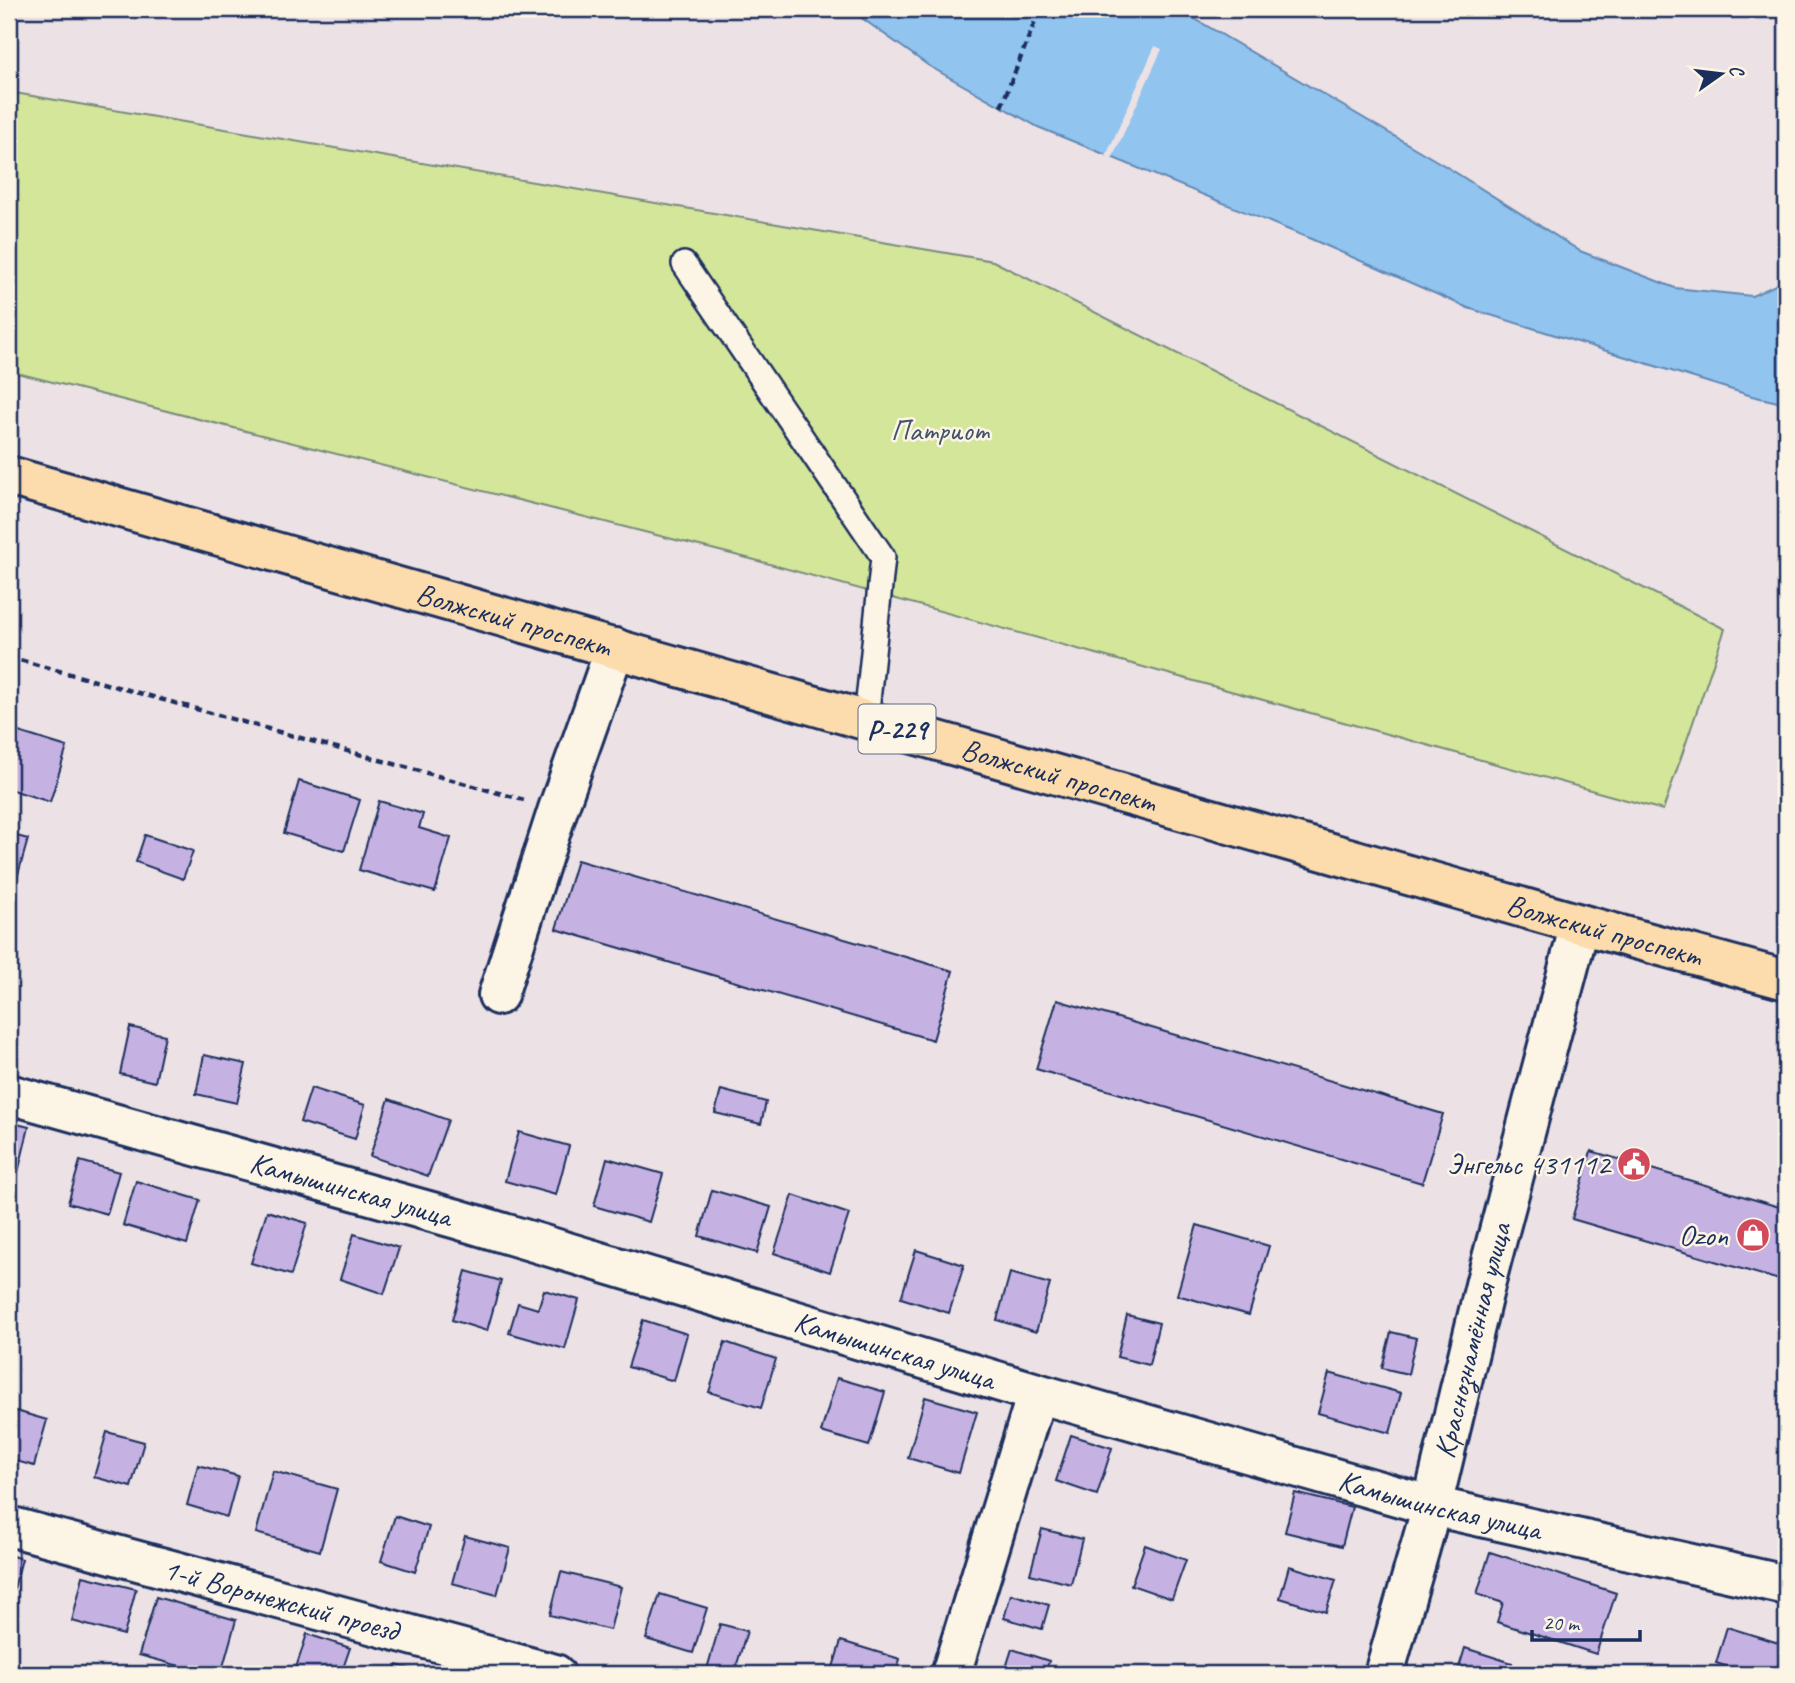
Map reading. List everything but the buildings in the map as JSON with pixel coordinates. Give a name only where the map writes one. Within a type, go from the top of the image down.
[{"type":"main road","name":"Волжский проспект","points":[[10,482],[615,648],[1580,924],[1786,980]]},
{"type":"street","points":[[498,995],[558,809],[615,648]]},
{"type":"street","name":"Краснознамённая улица","points":[[1384,1674],[1432,1506],[1486,1280],[1580,924]]},
{"type":"street","name":"Камышинская улица","points":[[9,1094],[470,1223],[1037,1392],[1432,1506],[1786,1585]]},
{"type":"street","points":[[951,1674],[1037,1392]]},
{"type":"street","name":"1-й Воронежский проезд","points":[[9,1526],[555,1674]]},
{"type":"lane","points":[[684,264],[883,557],[866,720]]},
{"type":"path","points":[[1001,107],[1041,9]]},
{"type":"path","points":[[9,657],[558,809]]},
{"type":"green space","name":"Патриот","points":[[9,92],[993,261],[1725,629],[1663,810],[751,559],[9,371]]},
{"type":"water","points":[[849,9],[1178,9],[1447,167],[1580,251],[1675,288],[1752,296],[1786,280],[1786,404],[1752,396],[1468,308],[1311,239],[1038,127],[929,66]]},
{"type":"pier","points":[[1155,46],[1162,49],[1112,159],[1106,156]]},
{"type":"place","name":"Энгельс 431112","points":[[1634,1164]]},
{"type":"place","name":"Ozon","points":[[1753,1235]]}]
